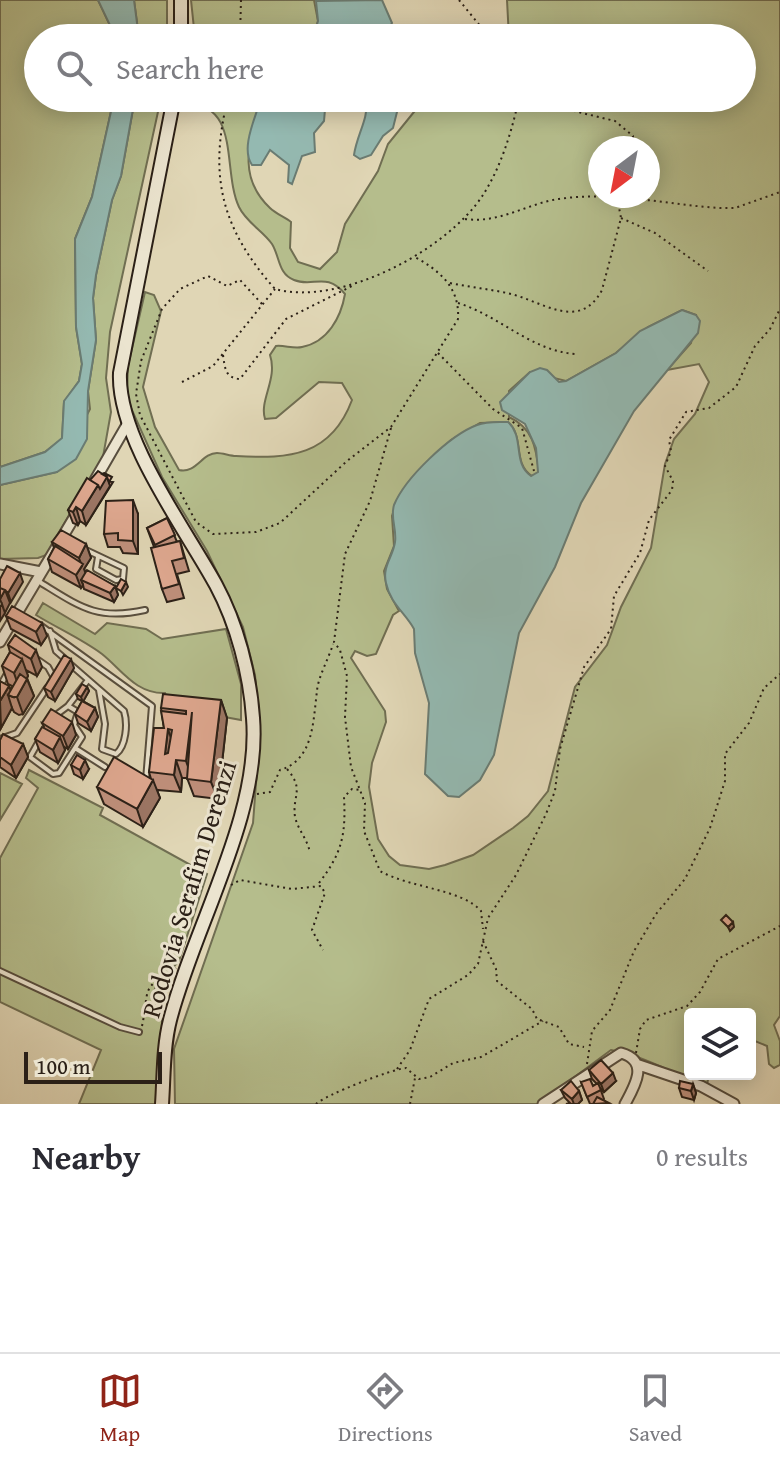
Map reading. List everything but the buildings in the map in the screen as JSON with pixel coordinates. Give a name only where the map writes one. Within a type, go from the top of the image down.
[{"type":"main road","points":[[181,0],[181,24]]},
{"type":"main road","name":"Rodovia Serafim Derenzi","points":[[162,1104],[167,1034],[253,762],[253,718],[234,628],[217,588],[128,423],[121,398],[120,373],[171,112]]},
{"type":"street","points":[[91,487],[128,423]]},
{"type":"street","points":[[4,641],[17,609],[84,499]]},
{"type":"street","points":[[0,564],[38,576]]},
{"type":"street","points":[[543,1104],[621,1053],[701,1086],[734,1104]]},
{"type":"street","points":[[625,1104],[639,1074],[636,1061]]},
{"type":"lane","points":[[63,536],[124,568],[123,579],[116,580],[96,569],[98,557]]},
{"type":"lane","points":[[38,576],[87,609],[106,616],[145,610]]},
{"type":"lane","points":[[17,609],[28,617]]},
{"type":"lane","points":[[39,624],[152,706],[146,780]]},
{"type":"lane","points":[[50,631],[56,651],[124,711],[127,720],[120,753],[113,755],[102,749]]},
{"type":"lane","points":[[0,739],[17,733],[51,681],[48,667],[31,656]]},
{"type":"lane","points":[[0,686],[12,664]]},
{"type":"lane","points":[[68,706],[78,712],[74,725],[82,737],[57,774],[30,760],[52,718],[68,706],[88,680]]},
{"type":"lane","points":[[96,761],[102,749],[105,724],[99,690]]},
{"type":"lane","points":[[52,718],[62,723]]},
{"type":"lane","points":[[75,748],[105,767]]},
{"type":"lane","points":[[0,971],[120,1027],[139,1032]]},
{"type":"path","points":[[240,24],[241,0]]},
{"type":"path","points":[[459,0],[479,24]]},
{"type":"path","points":[[226,112],[218,156],[222,196],[237,239],[275,289],[315,292],[356,284]]},
{"type":"path","points":[[223,355],[229,377],[240,379],[286,319],[413,256],[464,219],[492,178],[514,112]]},
{"type":"path","points":[[577,112],[615,121],[633,136]]},
{"type":"path","points":[[660,201],[735,208],[780,192]]},
{"type":"path","points":[[464,219],[492,221],[562,198],[588,197]]},
{"type":"path","points":[[413,256],[449,283],[507,293],[557,312],[580,311],[597,299],[602,290],[621,218],[619,208]]},
{"type":"path","points":[[621,218],[655,233],[708,271]]},
{"type":"path","points":[[262,304],[240,280],[227,286],[208,276],[194,281],[168,299],[141,361],[136,394],[140,415],[201,528],[213,534],[256,532],[271,528],[291,515],[347,461],[391,427]]},
{"type":"path","points":[[246,790],[267,794],[280,770],[297,762],[308,746],[316,692],[334,642],[338,597],[345,576],[345,554],[370,501],[391,427],[454,328],[458,303],[449,283]]},
{"type":"path","points":[[182,382],[202,374],[223,355],[275,289]]},
{"type":"path","points":[[458,303],[483,311],[544,348],[576,354]]},
{"type":"path","points":[[483,931],[546,814],[555,791],[560,749],[584,667],[611,629],[614,596],[640,553],[649,520],[672,490],[673,481],[665,466],[671,451],[669,440],[686,412],[709,408],[736,387],[755,346],[770,329],[780,309]]},
{"type":"path","points":[[438,353],[493,409],[522,428],[534,471]]},
{"type":"path","points":[[334,642],[340,650],[347,676],[348,753],[352,773],[365,803],[364,831],[380,871],[425,890],[462,897],[481,911],[481,955],[473,970],[429,999],[410,1050],[397,1069]]},
{"type":"path","points":[[594,1069],[586,1063],[592,1031],[618,995],[634,951],[656,914],[685,879],[710,828],[725,781],[723,769],[728,749],[749,723],[764,688],[780,674]]},
{"type":"path","points":[[286,768],[300,792],[295,817],[310,853]]},
{"type":"path","points":[[216,884],[232,885],[240,880],[292,889],[318,884],[337,861],[345,821],[344,797],[352,789],[361,791]]},
{"type":"path","points":[[318,884],[326,889],[312,930],[323,950]]},
{"type":"path","points":[[636,1061],[646,1020],[687,1006],[700,992],[718,959],[759,934],[780,926]]},
{"type":"path","points":[[482,940],[496,969],[497,981],[543,1021],[559,1027],[569,1044],[587,1047]]},
{"type":"path","points":[[139,1032],[152,982],[176,968],[185,971]]},
{"type":"path","points":[[415,1077],[430,1077],[453,1063],[481,1057],[543,1021]]},
{"type":"path","points":[[316,1104],[328,1095],[397,1069],[411,1070],[415,1077],[410,1104]]},
{"type":"green space","points":[[0,0],[98,0],[109,24],[24,24],[24,112],[111,112],[92,197],[75,239],[76,327],[82,364],[79,381],[64,402],[62,439],[45,452],[0,467]]},
{"type":"green space","points":[[134,0],[167,0],[167,24],[137,24]]},
{"type":"green space","points":[[191,0],[314,0],[318,21],[317,24],[194,24]]},
{"type":"green space","points":[[507,0],[780,0],[780,1016],[774,1025],[780,1041],[780,1065],[774,1068],[769,1064],[767,1046],[756,1041],[756,1008],[684,1008],[684,1076],[611,1050],[538,1104],[175,1104],[174,1049],[253,823],[260,731],[255,675],[243,627],[207,551],[162,477],[131,408],[127,392],[128,366],[145,292],[154,295],[161,311],[143,387],[155,427],[179,470],[190,469],[207,456],[217,453],[234,456],[291,454],[320,443],[333,433],[352,400],[342,383],[319,382],[276,418],[265,419],[264,404],[272,372],[270,355],[276,346],[299,347],[319,340],[336,320],[345,294],[332,283],[301,282],[285,274],[272,244],[239,207],[227,142],[222,127],[210,112],[257,112],[250,142],[252,183],[270,208],[291,222],[290,248],[298,262],[320,269],[337,252],[345,224],[378,171],[388,144],[414,112],[756,112],[756,24],[508,24]],"holes":[[[682,310],[696,315],[691,343],[667,370],[699,364],[709,382],[695,414],[674,439],[665,464],[651,548],[621,607],[607,645],[575,687],[548,791],[528,816],[473,855],[429,869],[400,865],[389,856],[378,839],[369,787],[372,763],[386,722],[385,711],[351,658],[355,651],[367,656],[376,654],[393,615],[399,611],[387,589],[384,571],[394,546],[392,516],[398,498],[411,479],[451,440],[480,423],[508,422],[516,435],[526,471],[532,476],[539,472],[532,439],[517,421],[509,417],[509,391],[530,372],[566,381],[616,353],[648,327]]]},
{"type":"green space","points":[[132,112],[158,112],[110,332],[106,378],[111,412],[103,457],[60,531],[52,553],[38,558],[0,559],[0,485],[57,472],[90,409],[88,391],[96,340],[93,298],[96,275],[112,200],[121,176]]},
{"type":"green space","points":[[43,603],[95,634],[107,623],[146,629],[162,639],[226,629],[241,684],[241,720],[170,707],[165,693],[146,690],[102,654],[36,615]]},
{"type":"green space","points":[[29,770],[103,808],[100,815],[207,874],[179,961],[156,986],[152,997],[163,1024],[158,1104],[79,1104],[101,1050],[0,1002],[0,858],[38,788],[26,778]]},
{"type":"green space","points":[[0,773],[22,784],[0,820]]},
{"type":"water","points":[[98,0],[134,0],[137,24],[109,24]]},
{"type":"water","points":[[382,0],[392,23],[317,24],[316,1]]},
{"type":"water","points":[[111,112],[132,112],[121,176],[112,200],[96,275],[93,298],[96,340],[88,391],[87,439],[76,459],[57,472],[0,485],[0,467],[45,452],[62,438],[64,401],[79,381],[82,364],[76,327],[75,239],[92,197]]},
{"type":"water","points":[[257,112],[325,112],[324,121],[314,133],[315,152],[302,156],[292,184],[288,182],[289,165],[270,150],[261,165],[252,165],[248,141]]},
{"type":"water","points":[[397,112],[393,128],[383,136],[371,155],[360,159],[354,155],[366,114]]},
{"type":"water","points":[[682,310],[696,315],[700,321],[698,333],[634,411],[581,503],[555,567],[519,633],[494,755],[480,780],[459,797],[448,796],[425,774],[429,703],[415,653],[414,629],[386,583],[385,572],[395,542],[394,505],[408,483],[430,459],[454,438],[481,424],[508,422],[516,435],[525,471],[531,476],[538,472],[536,448],[525,424],[502,410],[500,402],[530,372],[540,368],[547,370],[559,382],[566,381],[616,353],[640,331]]}]
